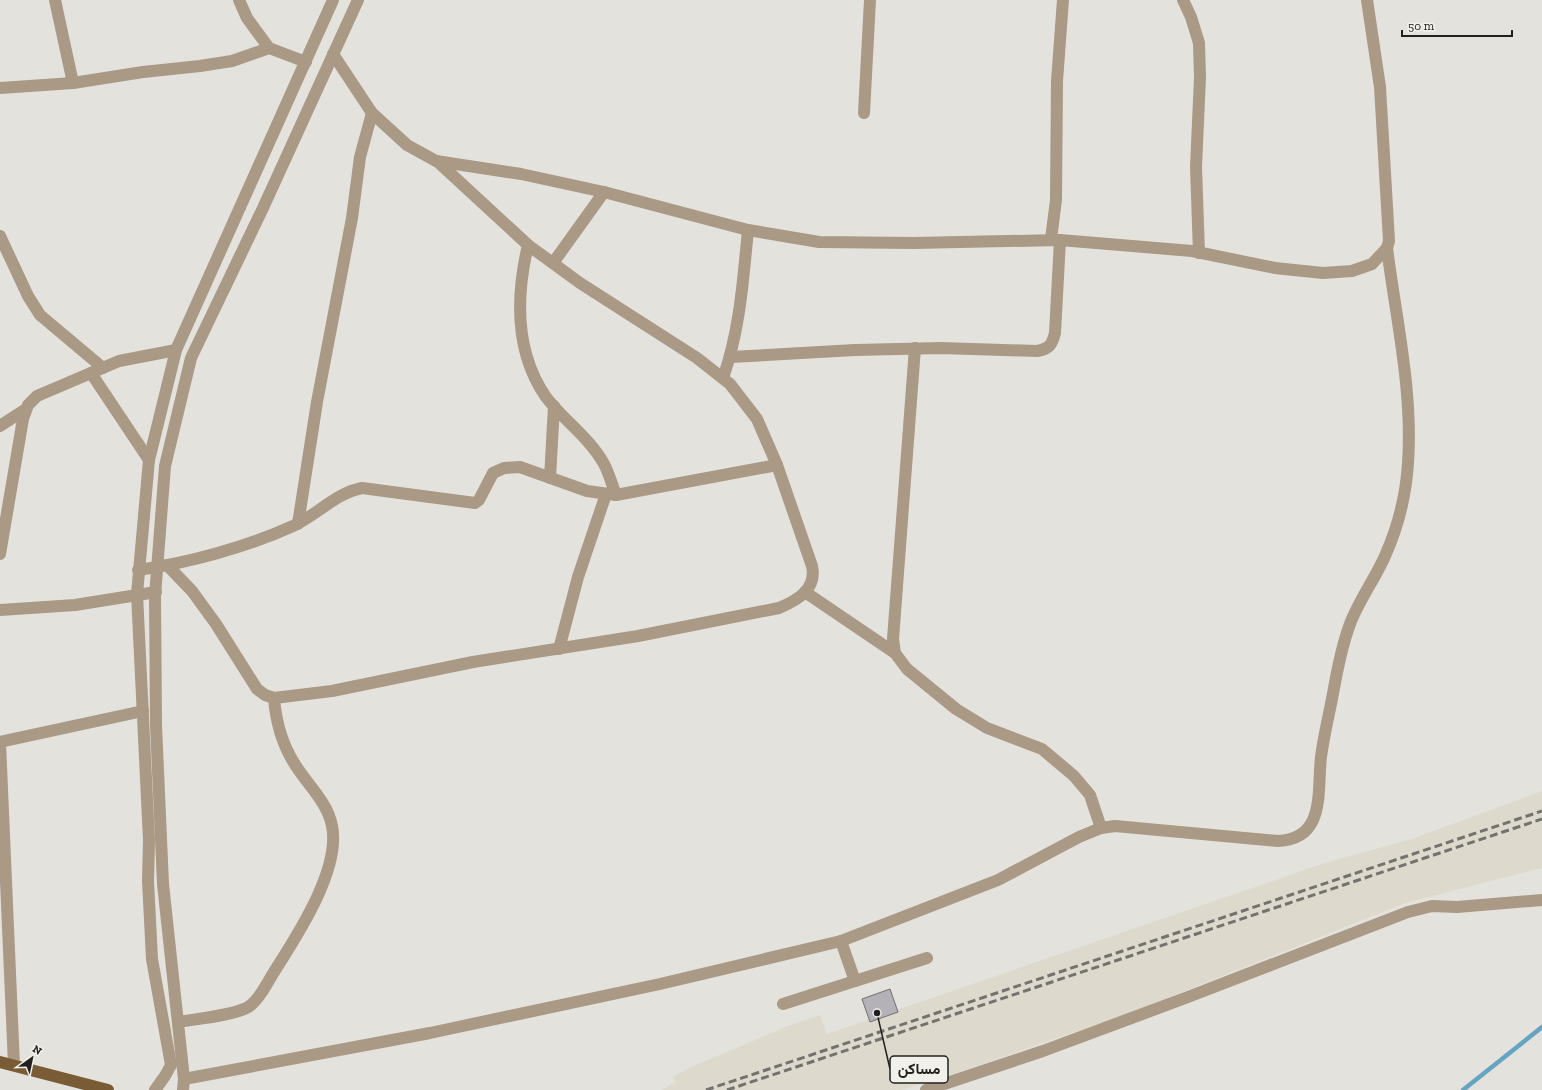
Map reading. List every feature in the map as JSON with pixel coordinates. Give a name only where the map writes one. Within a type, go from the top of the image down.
[{"type":"main road","points":[[0,1062],[108,1090]]},
{"type":"street","points":[[55,0],[73,83]]},
{"type":"street","points":[[239,0],[247,18],[269,48],[306,62]]},
{"type":"street","points":[[155,1090],[169,1070],[170,1062],[152,959],[137,594],[149,460],[176,350],[334,0]]},
{"type":"street","points":[[358,0],[263,208],[191,358],[165,466],[162,566],[156,592],[156,725],[163,884],[184,1084],[660,984],[841,941],[998,880],[1079,837],[1101,828],[1116,826],[1289,841],[1300,837],[1315,819],[1318,807],[1321,756],[1343,645],[1351,622],[1385,555],[1403,503],[1408,464],[1408,420],[1405,376],[1387,248],[1389,241],[1380,87],[1367,0]]},
{"type":"street","points":[[864,113],[870,0]]},
{"type":"street","points":[[731,356],[916,348],[1037,351],[1046,350],[1050,347],[1055,333],[1057,81],[1063,0]]},
{"type":"street","points":[[1183,0],[1199,43],[1200,77],[1196,168],[1199,253]]},
{"type":"street","points":[[0,88],[73,83],[143,72],[232,61],[269,48]]},
{"type":"street","points":[[162,566],[192,591],[216,624],[258,689],[265,695],[274,698],[332,691],[474,662],[638,636],[779,608],[793,602],[805,592],[813,577],[812,566],[777,465],[757,419],[730,384],[669,339],[580,283],[528,245],[436,161],[407,145],[372,113],[333,54]]},
{"type":"street","points":[[298,524],[317,402],[352,218],[360,157],[372,113]]},
{"type":"street","points":[[436,161],[521,174],[604,192],[748,230],[819,242],[906,243],[1055,240],[1199,253],[1275,268],[1323,273],[1352,271],[1372,264],[1387,248]]},
{"type":"street","points":[[553,263],[604,192]]},
{"type":"street","points":[[723,378],[731,356],[739,319],[748,230]]},
{"type":"street","points":[[0,236],[28,296],[40,315],[104,368]]},
{"type":"street","points":[[528,245],[522,272],[519,305],[521,339],[530,366],[546,397],[603,463],[611,495],[578,577],[558,649]]},
{"type":"street","points":[[895,653],[893,639],[916,348]]},
{"type":"street","points":[[0,426],[26,409],[37,396],[119,361],[176,350]]},
{"type":"street","points":[[91,373],[149,460]]},
{"type":"street","points":[[550,478],[554,406]]},
{"type":"street","points":[[0,554],[26,409]]},
{"type":"street","points":[[138,570],[162,566],[236,548],[298,524],[354,490],[370,489],[472,503],[479,500],[491,475],[500,468],[520,467],[586,490],[611,495],[777,465]]},
{"type":"street","points":[[0,610],[74,605],[156,592]]},
{"type":"street","points":[[805,592],[895,653],[907,669],[956,710],[987,728],[1042,749],[1074,776],[1090,796],[1101,828]]},
{"type":"street","points":[[178,1022],[238,1012],[252,1005],[301,928],[326,877],[332,843],[332,826],[324,807],[286,748],[277,725],[274,698]]},
{"type":"street","points":[[14,1065],[3,883],[0,743],[143,711]]},
{"type":"street","points":[[926,1090],[1043,1051],[1408,912],[1432,906],[1457,907],[1542,900]]},
{"type":"street","points":[[841,941],[855,981]]},
{"type":"street","points":[[783,1004],[927,958]]},
{"type":"shaded area","points":[[1542,791],[1542,868],[1405,903],[1132,1012],[971,1068],[902,1090],[662,1090],[676,1082],[673,1077],[689,1068],[788,1026],[820,1015],[827,1034],[1325,863],[1412,839]]},
{"type":"building","points":[[890,989],[898,1012],[870,1022],[862,999]]},
{"type":"waterway","points":[[1463,1090],[1542,1027]]},
{"type":"railway","points":[[706,1090],[1542,811]]},
{"type":"railway","points":[[727,1090],[1542,819]]},
{"type":"place","name":"مساكن","points":[[877,1013]]}]
